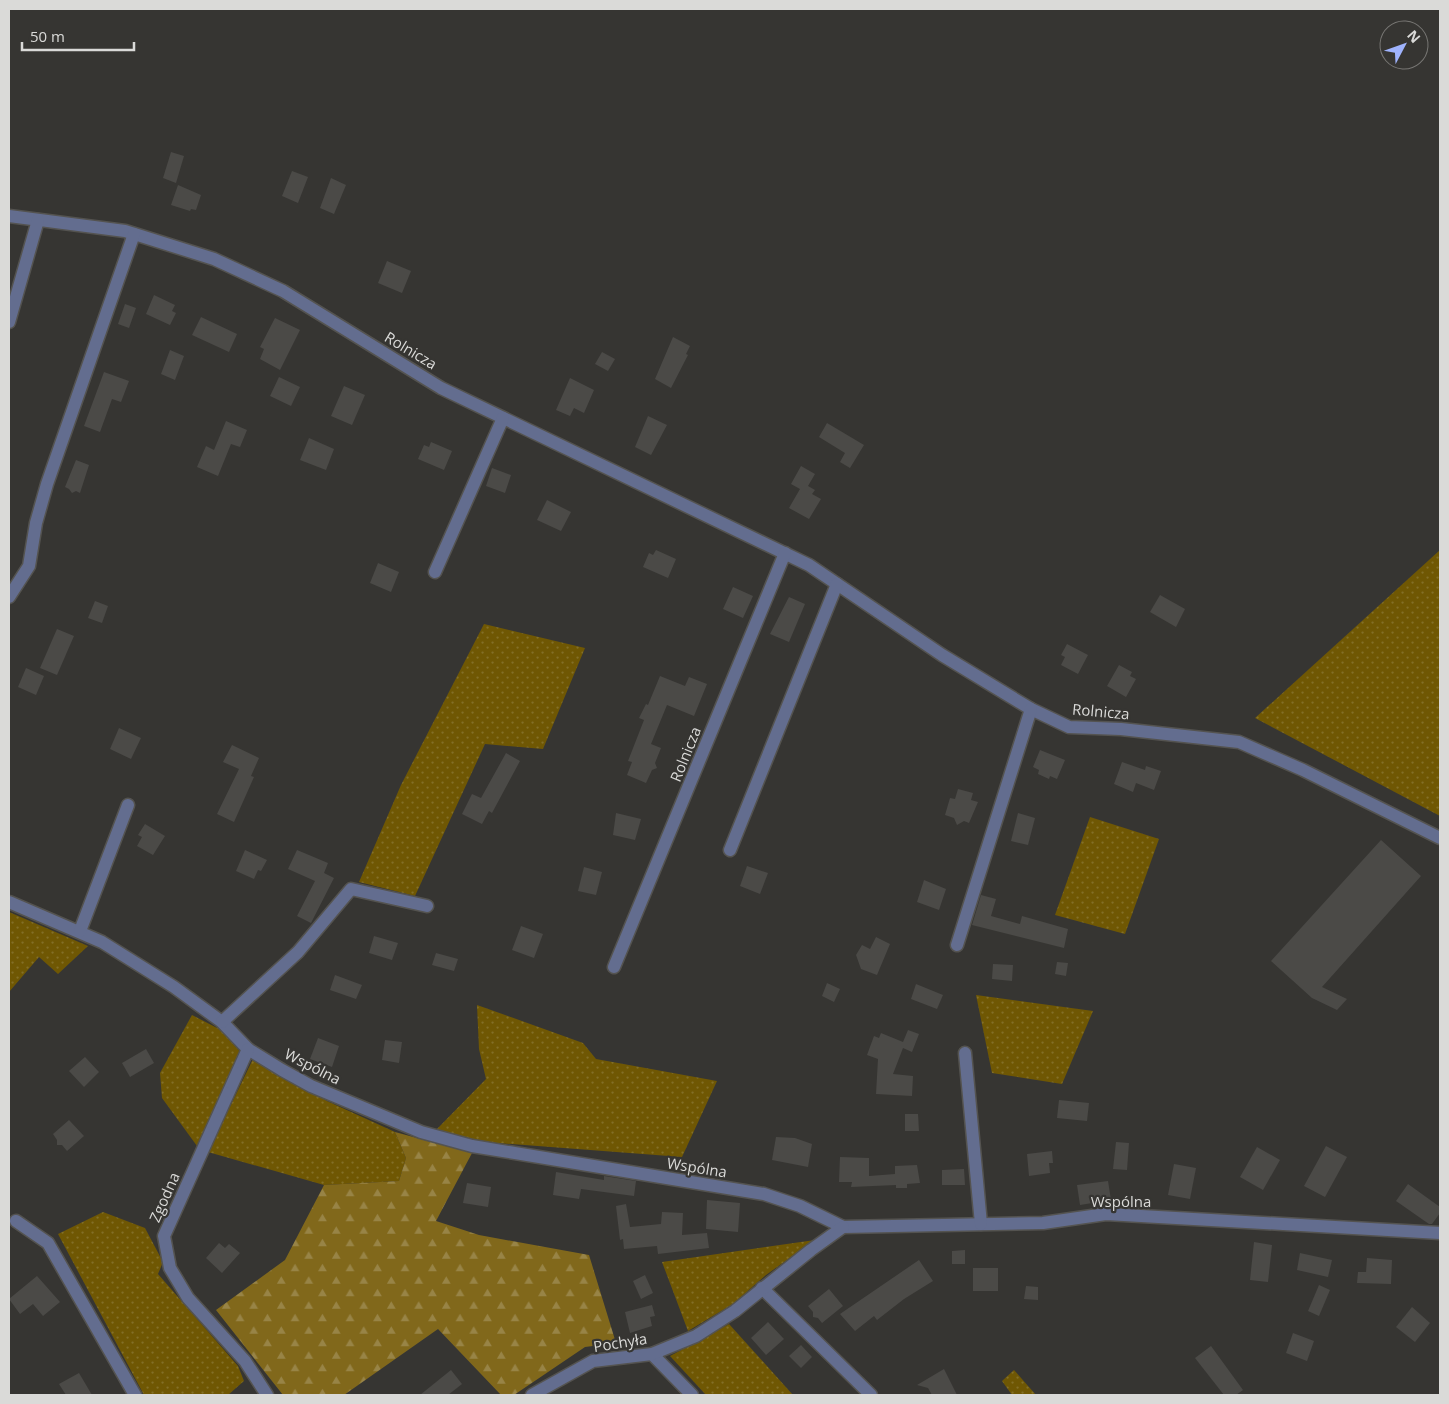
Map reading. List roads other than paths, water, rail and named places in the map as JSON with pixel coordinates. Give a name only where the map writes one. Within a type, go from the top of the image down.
[{"type":"street","name":"Rolnicza","points":[[9,216],[134,234],[214,259],[283,291],[442,388],[809,565],[942,655],[1031,709],[1069,727],[1120,729],[1239,742],[1303,770],[1440,838]]},
{"type":"street","points":[[9,322],[38,220]]},
{"type":"street","points":[[9,597],[29,566],[36,523],[47,484],[134,234]]},
{"type":"street","points":[[435,572],[503,418]]},
{"type":"street","name":"Rolnicza","points":[[614,967],[785,553]]},
{"type":"street","points":[[730,850],[837,584]]},
{"type":"street","points":[[957,945],[1031,709]]},
{"type":"street","points":[[80,931],[128,805]]},
{"type":"street","points":[[222,1022],[298,952],[351,889],[427,906]]},
{"type":"street","name":"Wspólna","points":[[9,902],[102,942],[174,987],[222,1022],[248,1049],[311,1086],[421,1132],[472,1146],[764,1194],[800,1206],[843,1227],[1043,1223],[1106,1214],[1440,1233]]},
{"type":"street","name":"Zgodna","points":[[248,1049],[164,1236],[170,1268],[188,1298],[245,1361],[267,1395]]},
{"type":"street","points":[[965,1053],[981,1224]]},
{"type":"street","points":[[16,1221],[48,1243],[135,1395]]},
{"type":"street","name":"Pochyła","points":[[532,1395],[592,1361],[652,1354],[696,1336],[735,1311],[762,1288],[843,1227]]},
{"type":"street","points":[[762,1288],[871,1395]]},
{"type":"street","points":[[652,1354],[692,1395]]}]
